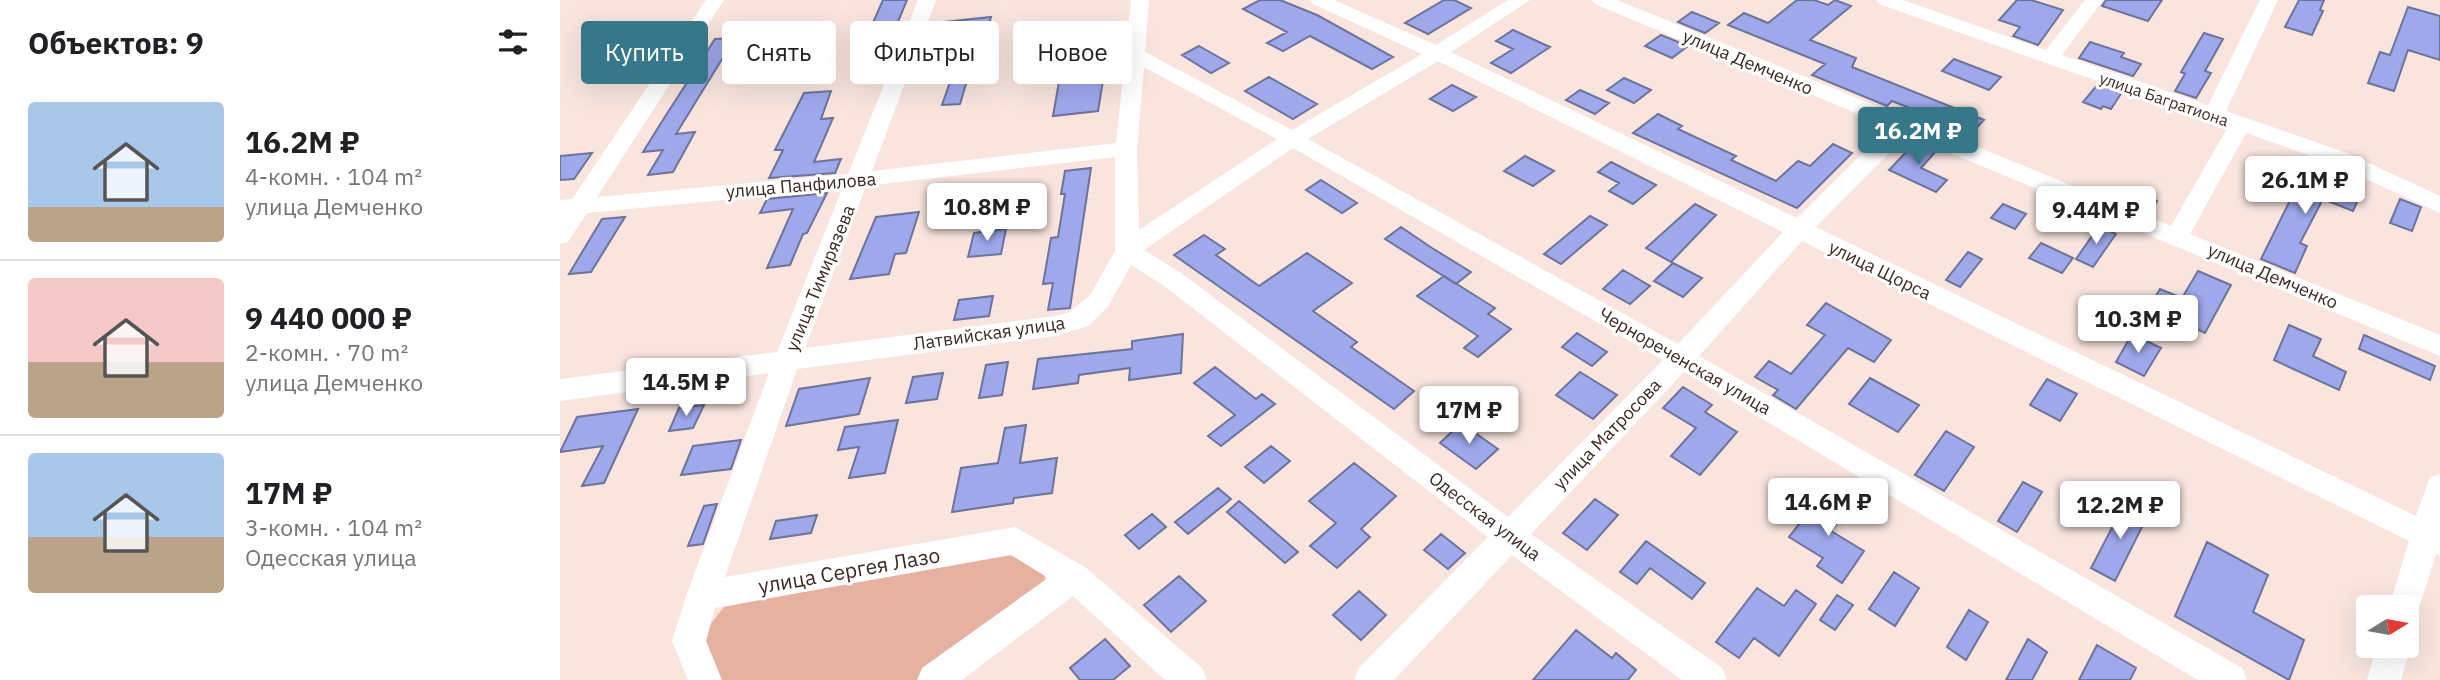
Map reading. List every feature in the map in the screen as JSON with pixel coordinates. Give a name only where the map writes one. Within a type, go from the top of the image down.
[{"type":"street","points":[[560,236],[571,207],[715,0]]},
{"type":"street","name":"улица Тимирязева","points":[[702,596],[787,361],[927,0]]},
{"type":"street","points":[[1126,251],[1126,149],[1140,0]]},
{"type":"street","name":"улица Щорса","points":[[1319,0],[1437,53],[2433,539]]},
{"type":"street","name":"Латвийская улица","points":[[560,390],[1056,326],[1079,319],[1099,301],[1126,251],[1294,138],[1521,0]]},
{"type":"street","name":"улица Демченко","points":[[1601,0],[1902,127],[2177,236],[2440,346]]},
{"type":"street","name":"улица Багратиона","points":[[1885,0],[2339,158],[2439,201]]},
{"type":"street","points":[[2050,58],[2094,0]]},
{"type":"street","points":[[2213,116],[2269,0]]},
{"type":"street","name":"Чернореченская улица","points":[[1134,54],[1294,138],[1681,358],[2230,680]]},
{"type":"street","points":[[2177,236],[2239,125]]},
{"type":"street","name":"улица Матросова","points":[[1371,680],[1681,358],[1798,230],[1902,127]]},
{"type":"street","name":"улица Панфилова","points":[[571,207],[859,180],[1126,149]]},
{"type":"street","name":"Одесская улица","points":[[1126,251],[1172,279],[1508,536],[1710,680]]},
{"type":"street","points":[[2410,595],[2433,539],[2440,486]]},
{"type":"street","name":"улица Сергея Лазо","points":[[702,596],[1014,541],[1074,577],[1190,680]]},
{"type":"street","points":[[934,680],[1074,577]]},
{"type":"street","points":[[702,596],[689,640],[705,680]]},
{"type":"street","points":[[2384,680],[2390,658]]},
{"type":"shaded area","points":[[996,552],[1042,563],[1046,584],[918,680],[720,680],[702,635],[724,607]]},
{"type":"building","points":[[883,0],[907,0],[898,21],[874,21]]},
{"type":"building","points":[[1260,0],[1280,0],[1317,15],[1393,57],[1372,69],[1310,36],[1283,51],[1267,43],[1287,32],[1243,9]]},
{"type":"building","points":[[1444,0],[1454,0],[1471,8],[1428,34],[1405,23]]},
{"type":"building","points":[[1797,0],[1814,0],[1828,5],[1835,0],[1851,6],[1810,40],[1856,58],[1852,67],[1984,120],[1966,139],[1928,123],[1933,117],[1892,101],[1887,106],[1812,75],[1825,64],[1728,25],[1744,13],[1768,23]]},
{"type":"building","points":[[2017,0],[2031,0],[2063,10],[2038,45],[2013,36],[2020,27],[1999,20]]},
{"type":"building","points":[[2106,0],[2162,0],[2148,21],[2102,6]]},
{"type":"building","points":[[2299,0],[2324,0],[2320,10],[2323,11],[2312,35],[2285,27]]},
{"type":"building","points":[[2408,7],[2440,16],[2440,60],[2408,50],[2394,91],[2368,83],[2380,52],[2390,55]]},
{"type":"building","points":[[1692,12],[1719,23],[1705,33],[1678,22]]},
{"type":"building","points":[[991,17],[990,21],[953,21]]},
{"type":"building","points":[[1513,30],[1550,47],[1511,73],[1491,63],[1513,49],[1496,41]]},
{"type":"building","points":[[2204,33],[2223,39],[2205,71],[2211,73],[2196,98],[2175,91],[2185,74],[2181,72]]},
{"type":"building","points":[[1661,35],[1688,46],[1672,58],[1645,46]]},
{"type":"building","points":[[715,39],[722,39],[722,59],[708,82],[708,50]]},
{"type":"building","points":[[2090,42],[2124,53],[2121,57],[2141,64],[2133,76],[2079,58]]},
{"type":"building","points":[[1199,46],[1229,63],[1211,73],[1182,55]]},
{"type":"building","points":[[1954,59],[2001,77],[1989,90],[1942,71]]},
{"type":"building","points":[[1269,77],[1317,104],[1293,119],[1245,91]]},
{"type":"building","points":[[1624,78],[1651,90],[1634,103],[1607,90]]},
{"type":"building","points":[[686,84],[707,84],[676,134],[695,132],[673,172],[648,175],[663,150],[643,152]]},
{"type":"building","points":[[949,84],[966,84],[960,104],[942,105]]},
{"type":"building","points":[[1059,84],[1102,84],[1098,111],[1053,116]]},
{"type":"building","points":[[2098,84],[2122,92],[2111,109],[2103,106],[2101,109],[2083,102]]},
{"type":"building","points":[[1452,85],[1476,97],[1453,111],[1430,99]]},
{"type":"building","points":[[1580,90],[1609,103],[1595,114],[1566,100]]},
{"type":"building","points":[[831,91],[821,119],[833,118],[814,162],[841,159],[835,173],[769,178],[783,150],[775,150],[804,93]]},
{"type":"building","points":[[1658,114],[1682,126],[1678,129],[1736,156],[1731,160],[1776,181],[1798,161],[1810,166],[1833,144],[1852,153],[1797,208],[1633,133]]},
{"type":"building","points":[[1916,142],[1937,150],[1921,168],[1947,180],[1936,192],[1889,170]]},
{"type":"building","points":[[592,153],[574,179],[560,180],[560,156]]},
{"type":"building","points":[[1525,156],[1554,171],[1533,186],[1504,171]]},
{"type":"building","points":[[1611,162],[1656,185],[1633,204],[1609,191],[1619,183],[1598,172]]},
{"type":"building","points":[[1091,168],[1070,308],[1048,310],[1053,283],[1043,284],[1051,238],[1058,237],[1065,194],[1061,194],[1065,171]]},
{"type":"building","points":[[2306,168],[2339,181],[2341,178],[2355,183],[2351,192],[2360,195],[2353,211],[2323,199],[2300,243],[2307,246],[2295,273],[2261,259]]},
{"type":"building","points":[[1321,180],[1357,203],[1342,213],[1306,190]]},
{"type":"building","points":[[2126,188],[2157,201],[2148,214],[2116,201]]},
{"type":"building","points":[[827,193],[807,233],[803,234],[790,265],[767,268],[793,209],[760,213],[767,199]]},
{"type":"building","points":[[2400,199],[2421,207],[2412,231],[2390,223]]},
{"type":"building","points":[[1695,204],[1716,215],[1671,262],[1646,248]]},
{"type":"building","points":[[2003,204],[2026,214],[2015,229],[1991,218]]},
{"type":"building","points":[[919,212],[906,253],[895,254],[889,274],[850,279],[876,217]]},
{"type":"building","points":[[1590,216],[1607,225],[1561,264],[1544,254]]},
{"type":"building","points":[[625,217],[591,272],[569,274],[602,219]]},
{"type":"building","points":[[2099,226],[2116,234],[2093,267],[2076,259]]},
{"type":"building","points":[[1401,227],[1471,272],[1456,284],[1385,239]]},
{"type":"building","points":[[1006,229],[1001,254],[968,257],[974,233]]},
{"type":"building","points":[[1204,235],[1225,249],[1216,255],[1259,286],[1307,253],[1352,283],[1313,311],[1357,342],[1351,347],[1414,391],[1394,409],[1174,255]]},
{"type":"building","points":[[2041,243],[2073,258],[2062,273],[2029,258]]},
{"type":"building","points":[[1968,252],[1982,259],[1960,287],[1946,280]]},
{"type":"building","points":[[1673,263],[1702,278],[1683,297],[1654,281]]},
{"type":"building","points":[[1623,270],[1650,286],[1630,304],[1603,289]]},
{"type":"building","points":[[2198,271],[2231,285],[2205,333],[2149,307],[2160,289],[2182,298]]},
{"type":"building","points":[[1444,276],[1495,308],[1488,314],[1511,329],[1478,357],[1464,348],[1478,336],[1417,296]]},
{"type":"building","points":[[993,296],[989,316],[954,320],[959,300]]},
{"type":"building","points":[[1826,303],[1891,340],[1874,362],[1848,348],[1796,409],[1773,395],[1778,390],[1755,377],[1769,361],[1791,374],[1825,335],[1807,325]]},
{"type":"building","points":[[2289,325],[2321,339],[2313,356],[2346,372],[2339,390],[2274,360]]},
{"type":"building","points":[[1577,333],[1607,352],[1592,366],[1562,347]]},
{"type":"building","points":[[1183,334],[1181,373],[1129,380],[1130,368],[1079,375],[1078,383],[1033,389],[1038,359],[1132,349],[1132,341]]},
{"type":"building","points":[[2132,334],[2161,348],[2144,376],[2116,362]]},
{"type":"building","points":[[2364,335],[2435,366],[2430,380],[2359,349]]},
{"type":"building","points":[[1008,362],[1002,395],[979,398],[986,365]]},
{"type":"building","points":[[1215,367],[1256,399],[1262,394],[1275,404],[1221,446],[1208,436],[1235,415],[1194,383]]},
{"type":"building","points":[[1580,372],[1617,395],[1593,419],[1556,395]]},
{"type":"building","points":[[943,373],[937,399],[906,403],[913,377]]},
{"type":"building","points":[[870,378],[859,414],[786,426],[799,389]]},
{"type":"building","points":[[1870,378],[1919,405],[1898,432],[1849,404]]},
{"type":"building","points":[[2047,379],[2077,394],[2060,421],[2030,405]]},
{"type":"building","points":[[1683,387],[1712,405],[1705,412],[1737,432],[1700,475],[1671,456],[1696,428],[1663,408]]},
{"type":"building","points":[[704,405],[693,428],[669,431],[679,408]]},
{"type":"building","points":[[638,409],[604,483],[582,486],[603,446],[560,452],[577,417]]},
{"type":"building","points":[[898,420],[885,473],[849,478],[859,447],[838,450],[845,427]]},
{"type":"building","points":[[1461,423],[1498,449],[1476,469],[1440,443]]},
{"type":"building","points":[[1026,425],[1020,463],[1057,458],[1052,493],[1014,498],[1013,503],[952,512],[961,468],[998,463],[1005,428]]},
{"type":"building","points":[[1946,431],[1974,447],[1944,491],[1915,475]]},
{"type":"building","points":[[741,440],[731,469],[681,475],[693,446]]},
{"type":"building","points":[[1271,446],[1290,461],[1264,483],[1245,467]]},
{"type":"building","points":[[1354,463],[1396,496],[1361,529],[1370,537],[1337,568],[1310,546],[1336,523],[1309,501]]},
{"type":"building","points":[[2023,482],[2042,492],[2017,532],[1998,521]]},
{"type":"building","points":[[1218,488],[1231,499],[1188,534],[1175,522]]},
{"type":"building","points":[[1824,492],[1849,507],[1831,531],[1864,551],[1842,583],[1817,566],[1823,558],[1789,537]]},
{"type":"building","points":[[1595,499],[1618,515],[1587,550],[1563,533]]},
{"type":"building","points":[[1239,501],[1298,552],[1285,563],[1227,512]]},
{"type":"building","points":[[2126,501],[2149,513],[2115,581],[2091,568]]},
{"type":"building","points":[[717,504],[703,544],[688,546],[704,506]]},
{"type":"building","points":[[1152,514],[1166,527],[1139,549],[1125,535]]},
{"type":"building","points":[[817,515],[811,533],[770,539],[776,521]]},
{"type":"building","points":[[1441,534],[1465,553],[1448,569],[1424,550]]},
{"type":"building","points":[[1646,541],[1705,583],[1692,599],[1650,568],[1637,584],[1620,572]]},
{"type":"building","points":[[2207,542],[2268,575],[2253,612],[2304,640],[2289,680],[2175,616]]},
{"type":"building","points":[[1894,572],[1919,588],[1895,626],[1869,609]]},
{"type":"building","points":[[1179,576],[1206,601],[1171,632],[1144,605]]},
{"type":"building","points":[[1757,588],[1784,606],[1796,590],[1816,604],[1779,656],[1754,638],[1739,658],[1716,642]]},
{"type":"building","points":[[1359,591],[1386,615],[1361,640],[1333,615]]},
{"type":"building","points":[[1837,595],[1853,605],[1835,630],[1820,620]]},
{"type":"building","points":[[1969,610],[1988,622],[1966,660],[1947,647]]},
{"type":"building","points":[[1576,630],[1612,658],[1616,653],[1636,670],[1628,680],[1533,680]]},
{"type":"building","points":[[1105,639],[1130,666],[1113,680],[1080,680],[1070,668]]},
{"type":"building","points":[[2028,639],[2047,652],[2032,680],[2006,680]]},
{"type":"building","points":[[2097,645],[2136,668],[2130,680],[2079,680]]}]
